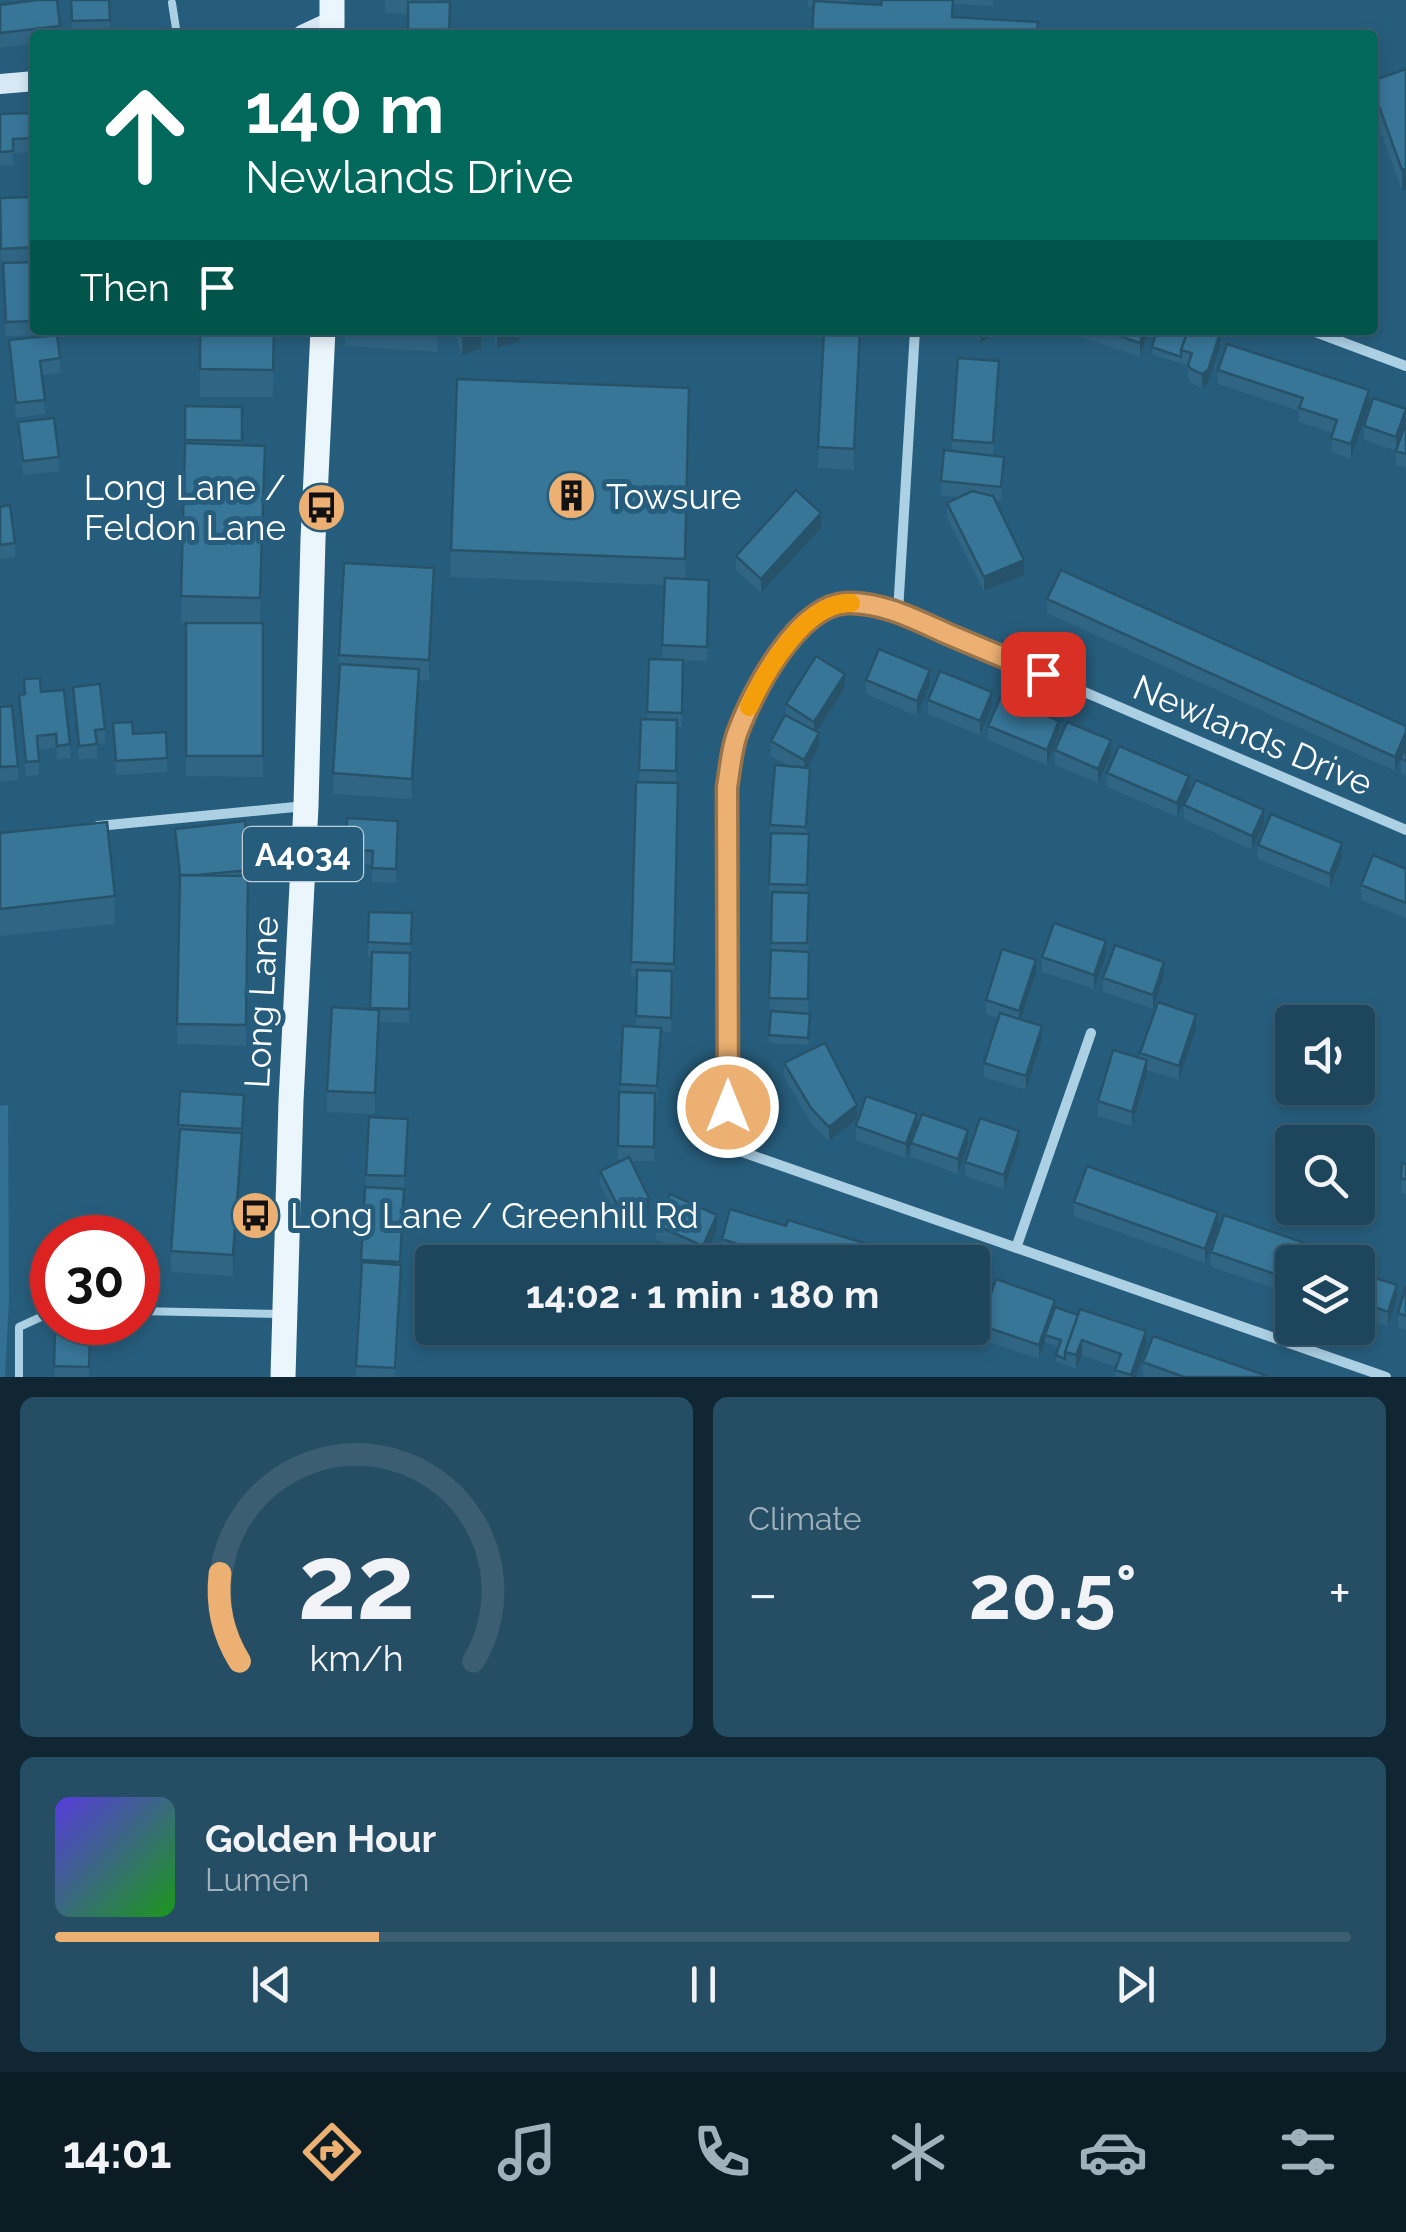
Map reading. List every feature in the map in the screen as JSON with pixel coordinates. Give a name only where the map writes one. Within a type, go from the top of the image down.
[{"type":"main road","name":"Long Lane","points":[[283,1377],[324,335]]},
{"type":"street","points":[[0,84],[30,81]]},
{"type":"street","points":[[898,612],[915,335]]},
{"type":"street","points":[[1323,335],[1406,366]]},
{"type":"street","name":"Newlands Drive","points":[[1016,1248],[728,1147],[727,787],[736,737],[754,697],[792,638],[817,614],[842,603],[870,604],[898,612],[1406,830]]},
{"type":"street","points":[[76,828],[306,806]]},
{"type":"street","points":[[1091,1033],[1016,1248],[1386,1377]]},
{"type":"lane","points":[[172,2],[176,30]]},
{"type":"lane","points":[[160,1312],[285,1315]]},
{"type":"lane","points":[[19,1377],[19,1328],[30,1323]]},
{"type":"shaded area","points":[[8,1105],[9,1298],[5,1377],[0,1377],[0,1106]]},
{"type":"building","points":[[57,0],[60,26],[0,33],[0,5]]},
{"type":"building","points":[[71,0],[109,0],[110,20],[72,21]]},
{"type":"building","points":[[882,0],[953,0],[952,17],[1038,22],[1037,30],[812,30],[814,1],[881,5]]},
{"type":"building","points":[[408,2],[450,2],[449,30],[408,30]]},
{"type":"building","points":[[1406,69],[1406,169],[1402,170],[1378,104],[1378,79]]},
{"type":"building","points":[[30,113],[30,138],[13,139],[13,151],[0,152],[0,114]]},
{"type":"building","points":[[30,197],[30,247],[1,249],[0,198]]},
{"type":"building","points":[[30,262],[30,321],[6,322],[3,263]]},
{"type":"building","points":[[57,335],[60,358],[40,361],[45,400],[16,403],[9,340]]},
{"type":"building","points":[[200,335],[274,335],[273,370],[200,369]]},
{"type":"building","points":[[824,335],[860,335],[854,449],[818,447]]},
{"type":"building","points":[[1116,335],[1142,335],[1140,343]]},
{"type":"building","points":[[1156,335],[1186,335],[1181,357],[1152,347]]},
{"type":"building","points":[[1186,335],[1219,335],[1208,370],[1202,374],[1188,365],[1192,353],[1181,350]]},
{"type":"building","points":[[1227,344],[1369,390],[1351,444],[1331,438],[1337,420],[1299,408],[1303,398],[1218,370]]},
{"type":"building","points":[[958,358],[999,361],[993,443],[952,440]]},
{"type":"building","name":"Towsure","points":[[457,379],[689,388],[685,559],[451,550]]},
{"type":"building","points":[[1373,398],[1406,409],[1396,437],[1364,426]]},
{"type":"building","points":[[185,406],[242,407],[242,441],[185,440]]},
{"type":"building","points":[[54,418],[59,457],[23,461],[18,422]]},
{"type":"building","points":[[1406,422],[1406,454],[1396,451]]},
{"type":"building","points":[[185,443],[265,446],[260,598],[181,596]]},
{"type":"building","points":[[944,450],[1004,457],[1001,487],[941,481]]},
{"type":"building","points":[[796,490],[821,513],[761,579],[736,556]]},
{"type":"building","points":[[972,491],[993,496],[1024,560],[984,577],[947,503]]},
{"type":"building","points":[[10,505],[15,543],[0,545],[0,507]]},
{"type":"building","points":[[344,563],[434,568],[429,660],[339,655]]},
{"type":"building","points":[[1061,570],[1406,726],[1395,757],[1047,599]]},
{"type":"building","points":[[665,578],[709,580],[707,647],[662,645]]},
{"type":"building","points":[[186,623],[263,623],[263,756],[186,756]]},
{"type":"building","points":[[879,649],[930,670],[917,701],[866,680]]},
{"type":"building","points":[[816,656],[845,674],[814,722],[786,704]]},
{"type":"building","points":[[649,659],[683,660],[682,713],[647,712]]},
{"type":"building","points":[[340,664],[419,669],[412,779],[333,773]]},
{"type":"building","points":[[940,671],[992,692],[980,721],[928,700]]},
{"type":"building","points":[[40,678],[41,692],[64,690],[70,744],[57,746],[56,734],[37,736],[39,761],[26,762],[19,695],[25,694],[24,679]]},
{"type":"building","points":[[100,684],[105,729],[95,730],[97,744],[79,746],[73,687]]},
{"type":"building","points":[[1001,696],[1059,721],[1047,750],[988,726]]},
{"type":"building","points":[[12,706],[18,766],[0,767],[0,707]]},
{"type":"building","points":[[785,715],[819,733],[804,760],[771,741]]},
{"type":"building","points":[[641,719],[677,720],[676,771],[639,770]]},
{"type":"building","points":[[132,722],[133,734],[166,732],[167,758],[116,761],[113,723]]},
{"type":"building","points":[[1067,722],[1111,740],[1098,769],[1055,750]]},
{"type":"building","points":[[1119,746],[1189,776],[1177,803],[1107,773]]},
{"type":"building","points":[[775,765],[810,768],[806,827],[770,825]]},
{"type":"building","points":[[1196,780],[1264,810],[1252,836],[1184,805]]},
{"type":"building","points":[[636,782],[678,783],[674,964],[631,962]]},
{"type":"building","points":[[1271,814],[1342,843],[1330,874],[1258,845]]},
{"type":"building","points":[[347,818],[398,821],[396,869],[372,868],[373,851],[346,849]]},
{"type":"building","points":[[245,821],[250,870],[180,875],[175,829]]},
{"type":"building","points":[[107,822],[115,896],[0,909],[0,833]]},
{"type":"building","points":[[771,833],[809,834],[807,885],[769,884]]},
{"type":"building","points":[[1373,855],[1406,869],[1406,903],[1361,885]]},
{"type":"building","points":[[180,875],[248,876],[246,1025],[177,1024]]},
{"type":"building","points":[[772,892],[809,893],[807,943],[771,943]]},
{"type":"building","points":[[369,912],[412,913],[411,944],[368,942]]},
{"type":"building","points":[[1054,923],[1106,941],[1094,975],[1042,957]]},
{"type":"building","points":[[1115,945],[1164,962],[1153,995],[1103,978]]},
{"type":"building","points":[[1002,949],[1036,960],[1019,1011],[986,1000]]},
{"type":"building","points":[[771,950],[809,952],[808,999],[769,998]]},
{"type":"building","points":[[372,952],[410,953],[409,1009],[370,1008]]},
{"type":"building","points":[[637,970],[672,971],[671,1018],[636,1016]]},
{"type":"building","points":[[1158,1002],[1196,1015],[1179,1066],[1140,1053]]},
{"type":"building","points":[[332,1007],[379,1010],[375,1093],[327,1091]]},
{"type":"building","points":[[771,1011],[810,1014],[808,1038],[769,1035]]},
{"type":"building","points":[[1000,1013],[1042,1026],[1026,1076],[984,1063]]},
{"type":"building","points":[[623,1026],[661,1028],[657,1086],[620,1084]]},
{"type":"building","points":[[825,1043],[857,1105],[829,1127],[811,1108],[784,1063]]},
{"type":"building","points":[[1113,1050],[1147,1060],[1132,1112],[1098,1101]]},
{"type":"building","points":[[180,1091],[244,1095],[242,1129],[178,1125]]},
{"type":"building","points":[[619,1092],[655,1093],[654,1147],[618,1146]]},
{"type":"building","points":[[866,1096],[917,1114],[906,1144],[856,1126]]},
{"type":"building","points":[[922,1114],[968,1130],[958,1159],[911,1143]]},
{"type":"building","points":[[369,1117],[408,1119],[405,1176],[366,1175]]},
{"type":"building","points":[[980,1118],[1019,1131],[1004,1175],[965,1162]]},
{"type":"building","points":[[180,1129],[242,1133],[233,1255],[171,1251]]},
{"type":"building","points":[[629,1157],[649,1198],[621,1212],[600,1171]]},
{"type":"building","points":[[1402,1163],[1406,1164],[1406,1179],[1401,1179]]},
{"type":"building","points":[[1087,1166],[1218,1213],[1205,1249],[1074,1202]]},
{"type":"building","points":[[365,1187],[404,1189],[400,1262],[361,1260]]},
{"type":"building","points":[[670,1194],[717,1215],[703,1245],[656,1225]]},
{"type":"building","points":[[730,1209],[786,1226],[788,1220],[871,1245],[740,1245],[722,1239]]},
{"type":"building","points":[[1224,1215],[1310,1245],[1275,1245],[1275,1274],[1211,1252]]},
{"type":"building","points":[[362,1262],[401,1265],[395,1368],[356,1366]]},
{"type":"building","points":[[1375,1278],[1397,1285],[1388,1312],[1375,1307]]},
{"type":"building","points":[[996,1279],[1055,1300],[1039,1345],[990,1328],[990,1296]]},
{"type":"building","points":[[1406,1286],[1406,1316],[1398,1313]]},
{"type":"building","points":[[1055,1307],[1078,1315],[1065,1359],[1056,1355],[1061,1340],[1045,1335]]},
{"type":"building","points":[[1080,1309],[1146,1331],[1131,1375],[1115,1370],[1121,1354],[1082,1340],[1076,1355],[1065,1352]]},
{"type":"building","points":[[1153,1336],[1267,1377],[1184,1377],[1143,1362]]},
{"type":"building","points":[[55,1345],[90,1345],[89,1367],[54,1366]]},
{"type":"slow traffic","points":[[749,707],[792,638],[817,614],[851,603]]},
{"type":"place","name":"Towsure","points":[[571,496]]},
{"type":"place","name":"Long Lane / Feldon Lane","points":[[321,507]]},
{"type":"place","name":"Long Lane / Greenhill Rd","points":[[255,1215]]},
{"type":"route","points":[[728,1107],[727,787],[736,737],[754,697],[792,638],[817,614],[842,603],[870,604],[898,612],[1043,674]]}]
